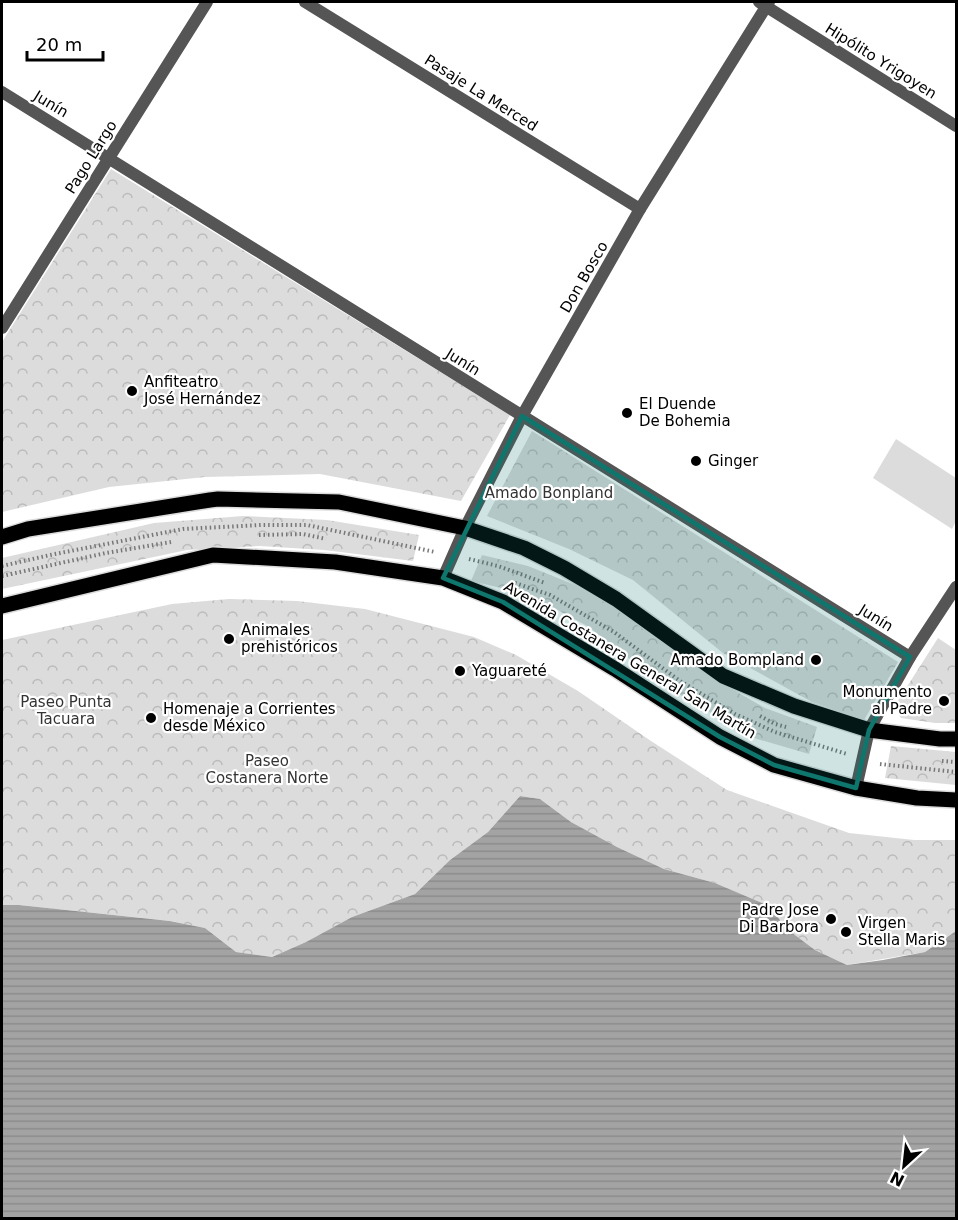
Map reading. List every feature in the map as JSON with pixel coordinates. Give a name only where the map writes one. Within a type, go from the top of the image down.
[{"type":"main road","points":[[2,537],[28,529],[210,500],[339,502],[465,528],[524,548],[564,568],[616,599],[723,676],[794,706],[869,730],[957,740]]},
{"type":"main road","name":"Avenida Costanera General San Martín","points":[[2,606],[213,555],[335,562],[443,578],[503,602],[615,669],[720,737],[774,765],[856,788],[917,798],[957,800]]},
{"type":"street","name":"Pago Largo","points":[[2,328],[207,2]]},
{"type":"street","name":"Pasaje La Merced","points":[[305,2],[640,210]]},
{"type":"street","name":"Don Bosco","points":[[443,578],[465,528],[522,416],[640,210],[765,3]]},
{"type":"street","name":"Hipólito Yrigoyen","points":[[765,3],[957,126]]},
{"type":"street","name":"Junín","points":[[2,92],[910,657]]},
{"type":"street","points":[[856,788],[869,730],[910,657],[957,587]]},
{"type":"path","points":[[249,535],[303,534],[336,542]]},
{"type":"path","points":[[2,576],[106,553],[173,542]]},
{"type":"path","points":[[510,581],[550,595],[614,632],[680,681],[735,714],[784,736],[880,764],[957,772]]},
{"type":"highlighted area","points":[[522,416],[910,657],[869,730],[856,788],[774,765],[720,737],[503,602],[443,578]]},
{"type":"green space","name":"Anfiteatro José Hernández","points":[[111,169],[510,415],[461,501],[320,474],[205,477],[109,487],[2,512],[2,342]]},
{"type":"green space","name":"Amado Bonpland","points":[[532,431],[898,662],[864,720],[812,702],[723,653],[633,580],[569,549],[487,516]]},
{"type":"green space","points":[[896,439],[956,478],[956,521],[952,529],[873,478]]},
{"type":"green space","points":[[243,516],[327,520],[419,535],[413,561],[324,550],[260,546],[187,550],[2,589],[2,558],[154,523]]},
{"type":"green space","points":[[482,555],[528,566],[575,585],[617,609],[725,685],[765,708],[817,727],[809,754],[754,738],[660,683],[589,627],[528,594],[471,581]]},
{"type":"green space","name":"Paseo Costanera Norte","points":[[229,599],[297,601],[365,609],[474,637],[516,655],[578,691],[727,790],[849,833],[914,840],[956,840],[956,931],[925,952],[847,965],[815,950],[787,929],[769,906],[715,883],[664,869],[571,822],[540,799],[520,796],[488,832],[450,860],[415,894],[352,917],[272,957],[236,952],[205,928],[171,921],[2,905],[2,640],[172,604]]},
{"type":"green space","points":[[938,638],[956,650],[956,723],[935,723],[901,718],[894,707]]},
{"type":"green space","points":[[891,746],[956,752],[956,785],[885,778]]},
{"type":"shaded area","points":[[520,796],[540,799],[571,822],[664,869],[715,883],[769,906],[787,929],[815,950],[847,965],[925,952],[956,931],[956,1218],[2,1218],[2,905],[170,921],[205,928],[236,952],[272,957],[352,917],[415,894],[450,860],[488,832]]},
{"type":"place","name":"Anfiteatro José Hernández","points":[[132,391]]},
{"type":"place","name":"El Duende De Bohemia","points":[[627,413]]},
{"type":"place","name":"Ginger","points":[[696,461]]},
{"type":"place","name":"Animales prehistóricos","points":[[229,639]]},
{"type":"place","name":"Amado Bompland","points":[[816,660]]},
{"type":"place","name":"Yaguareté","points":[[460,671]]},
{"type":"place","name":"Monumento al Padre","points":[[944,701]]},
{"type":"place","name":"Homenaje a Corrientes desde México","points":[[151,718]]},
{"type":"place","name":"Padre Jose Di Barbora","points":[[831,919]]},
{"type":"place","name":"Virgen Stella Maris","points":[[846,932]]},
{"type":"park label","name":"Paseo Punta Tacuara","points":[[66,710]]}]
